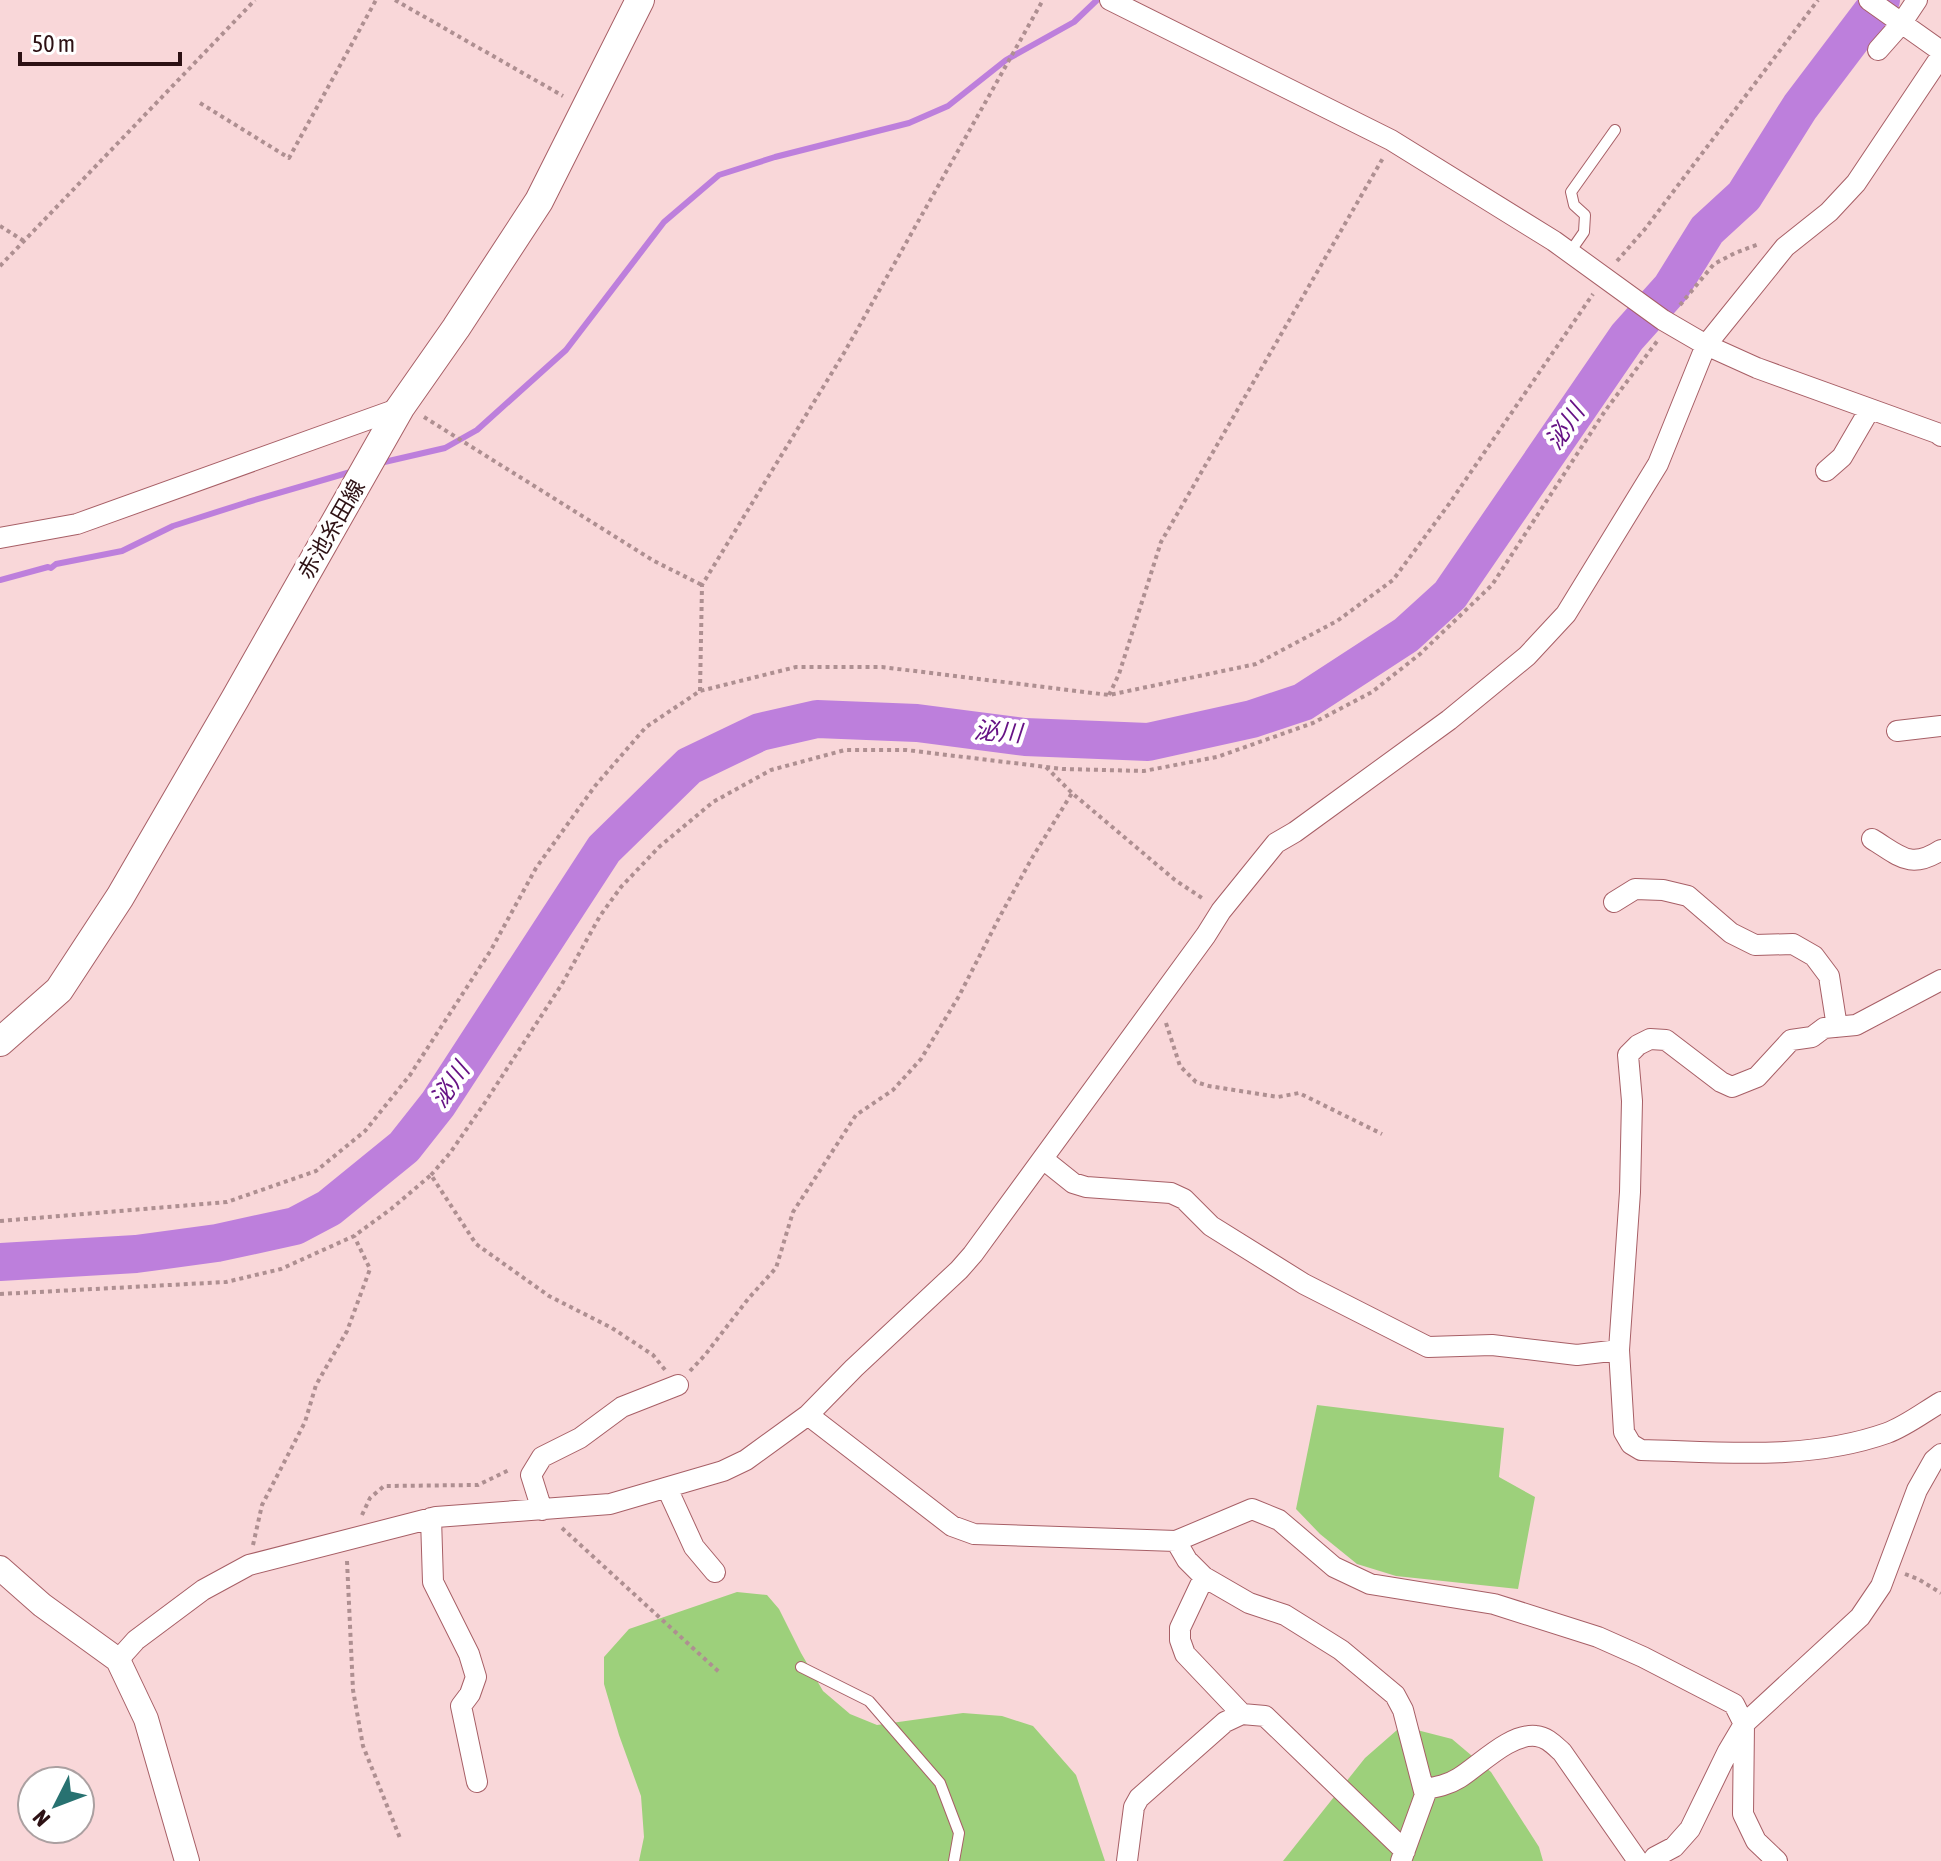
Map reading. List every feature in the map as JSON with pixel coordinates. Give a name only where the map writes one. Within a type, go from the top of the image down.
[{"type":"main road","name":"赤池糸田線","points":[[0,1042],[59,990],[120,897],[400,408],[539,201],[640,0]]},
{"type":"street","points":[[1110,0],[1391,140],[1570,252],[1666,322],[1706,345],[1757,368],[1941,436]]},
{"type":"street","points":[[118,1660],[136,1640],[203,1590],[255,1563],[431,1518],[610,1504],[723,1471],[746,1460],[808,1415],[959,1270],[1043,1159],[1221,911],[1276,843],[1449,720],[1527,656],[1566,614],[1658,464],[1706,345],[1785,247],[1829,212],[1856,183],[1941,53],[1869,0]]},
{"type":"street","points":[[1878,50],[1897,21],[1917,0]]},
{"type":"street","points":[[0,538],[77,524],[400,408]]},
{"type":"street","points":[[1826,471],[1842,457],[1870,409]]},
{"type":"street","points":[[1897,731],[1941,726]]},
{"type":"street","points":[[1872,839],[1908,860],[1925,860],[1941,850]]},
{"type":"street","points":[[1614,902],[1635,889],[1663,890],[1688,896],[1731,933],[1755,945],[1793,944],[1814,956],[1829,976],[1837,1027]]},
{"type":"street","points":[[1941,980],[1856,1025],[1824,1028],[1812,1037],[1791,1040],[1757,1077],[1732,1087],[1666,1040],[1650,1039],[1628,1055],[1632,1101],[1630,1192],[1619,1350],[1624,1432],[1631,1444],[1641,1450],[1787,1454],[1845,1445],[1890,1432],[1941,1402]]},
{"type":"street","points":[[1043,1159],[1073,1183],[1086,1187],[1171,1193],[1184,1199],[1211,1226],[1241,1246],[1304,1284],[1428,1347],[1492,1345],[1577,1355],[1619,1350]]},
{"type":"street","points":[[542,1510],[531,1475],[542,1457],[580,1438],[622,1407],[678,1385]]},
{"type":"street","points":[[808,1415],[952,1526],[974,1534],[1176,1541],[1252,1509],[1279,1520],[1334,1567],[1370,1584],[1494,1604],[1598,1637],[1643,1657],[1734,1704],[1744,1724],[1743,1814],[1756,1841],[1777,1861]]},
{"type":"street","points":[[1652,1861],[1674,1847],[1690,1829],[1744,1724],[1860,1617],[1881,1586],[1917,1490],[1934,1460],[1941,1454]]},
{"type":"street","points":[[667,1488],[694,1547],[715,1572]]},
{"type":"street","points":[[431,1518],[433,1582],[469,1654],[476,1677],[470,1694],[461,1706],[477,1782]]},
{"type":"street","points":[[1127,1861],[1134,1807],[1139,1798],[1225,1722],[1242,1714],[1265,1716],[1403,1856],[1425,1795],[1403,1710],[1395,1695],[1341,1650],[1285,1615],[1249,1603],[1204,1577],[1187,1560],[1176,1541]]},
{"type":"street","points":[[0,1568],[42,1605],[118,1660],[146,1719],[187,1861]]},
{"type":"street","points":[[1204,1577],[1180,1628],[1180,1640],[1185,1654],[1242,1714]]},
{"type":"street","points":[[1424,1789],[1459,1778],[1504,1745],[1534,1735],[1550,1741],[1562,1752],[1638,1861]]},
{"type":"lane","points":[[1570,252],[1584,232],[1585,215],[1574,205],[1571,192],[1615,130]]},
{"type":"lane","points":[[801,1667],[869,1701],[940,1783],[959,1833],[954,1861]]},
{"type":"path","points":[[0,266],[255,0]]},
{"type":"path","points":[[200,103],[289,158],[376,0]]},
{"type":"path","points":[[395,0],[586,110]]},
{"type":"path","points":[[700,691],[702,585],[844,353],[1043,0]]},
{"type":"path","points":[[0,1221],[227,1202],[316,1171],[365,1131],[410,1075],[491,950],[536,868],[595,786],[646,727],[700,691],[796,667],[882,667],[1109,695],[1256,664],[1337,621],[1393,580],[1449,504],[1604,276],[1645,229],[1818,0]]},
{"type":"path","points":[[1109,695],[1119,674],[1161,542],[1379,167],[1391,140]]},
{"type":"path","points":[[0,226],[24,241]]},
{"type":"path","points":[[0,1294],[226,1282],[281,1269],[354,1236],[431,1175],[450,1153],[562,984],[600,916],[621,887],[659,847],[713,802],[771,770],[845,750],[906,750],[1046,767],[1144,771],[1217,757],[1313,723],[1372,692],[1420,654],[1492,585],[1666,322],[1714,264],[1768,240]]},
{"type":"path","points":[[400,408],[422,416],[654,561],[702,585]]},
{"type":"path","points":[[1046,767],[1072,793],[1175,880],[1221,911]]},
{"type":"path","points":[[431,1175],[476,1244],[549,1296],[612,1328],[653,1355],[678,1385],[776,1268],[793,1212],[856,1115],[893,1090],[921,1059],[959,996],[1032,858],[1072,793]]},
{"type":"path","points":[[1156,1003],[1168,1026],[1180,1066],[1196,1082],[1278,1097],[1299,1093],[1382,1134]]},
{"type":"path","points":[[255,1563],[252,1548],[262,1505],[305,1422],[316,1385],[347,1331],[370,1269],[354,1236]]},
{"type":"path","points":[[400,1838],[363,1746],[353,1690],[346,1557],[358,1521],[370,1498],[384,1486],[478,1485],[530,1456],[542,1457]]},
{"type":"path","points":[[542,1510],[719,1672]]},
{"type":"path","points":[[1888,1568],[1918,1579],[1941,1593]]},
{"type":"green space","points":[[1317,1405],[1504,1428],[1499,1477],[1535,1497],[1518,1589],[1396,1576],[1357,1564],[1320,1534],[1296,1509]]},
{"type":"green space","points":[[737,1592],[767,1595],[779,1609],[823,1691],[850,1714],[877,1725],[963,1713],[1002,1716],[1033,1726],[1076,1775],[1105,1861],[639,1861],[644,1837],[641,1796],[604,1684],[604,1657],[629,1629]]},
{"type":"green space","points":[[1413,1729],[1452,1739],[1491,1772],[1539,1847],[1543,1861],[1283,1861],[1365,1758],[1397,1730]]},
{"type":"waterway","points":[[380,463],[445,448],[477,430],[566,350],[664,222],[719,175],[775,157],[909,123],[948,106],[1006,60],[1074,22],[1097,0]]},
{"type":"waterway","name":"泌川","points":[[0,1262],[136,1254],[217,1243],[295,1226],[329,1208],[404,1147],[438,1104],[604,849],[689,766],[760,732],[817,719],[917,723],[1025,737],[1148,742],[1252,719],[1303,702],[1406,635],[1450,595],[1627,337],[1671,288],[1707,230],[1744,196],[1800,107],[1881,0]]},
{"type":"waterway","points":[[0,580],[51,568],[56,564],[122,551],[173,526],[354,471]]}]
